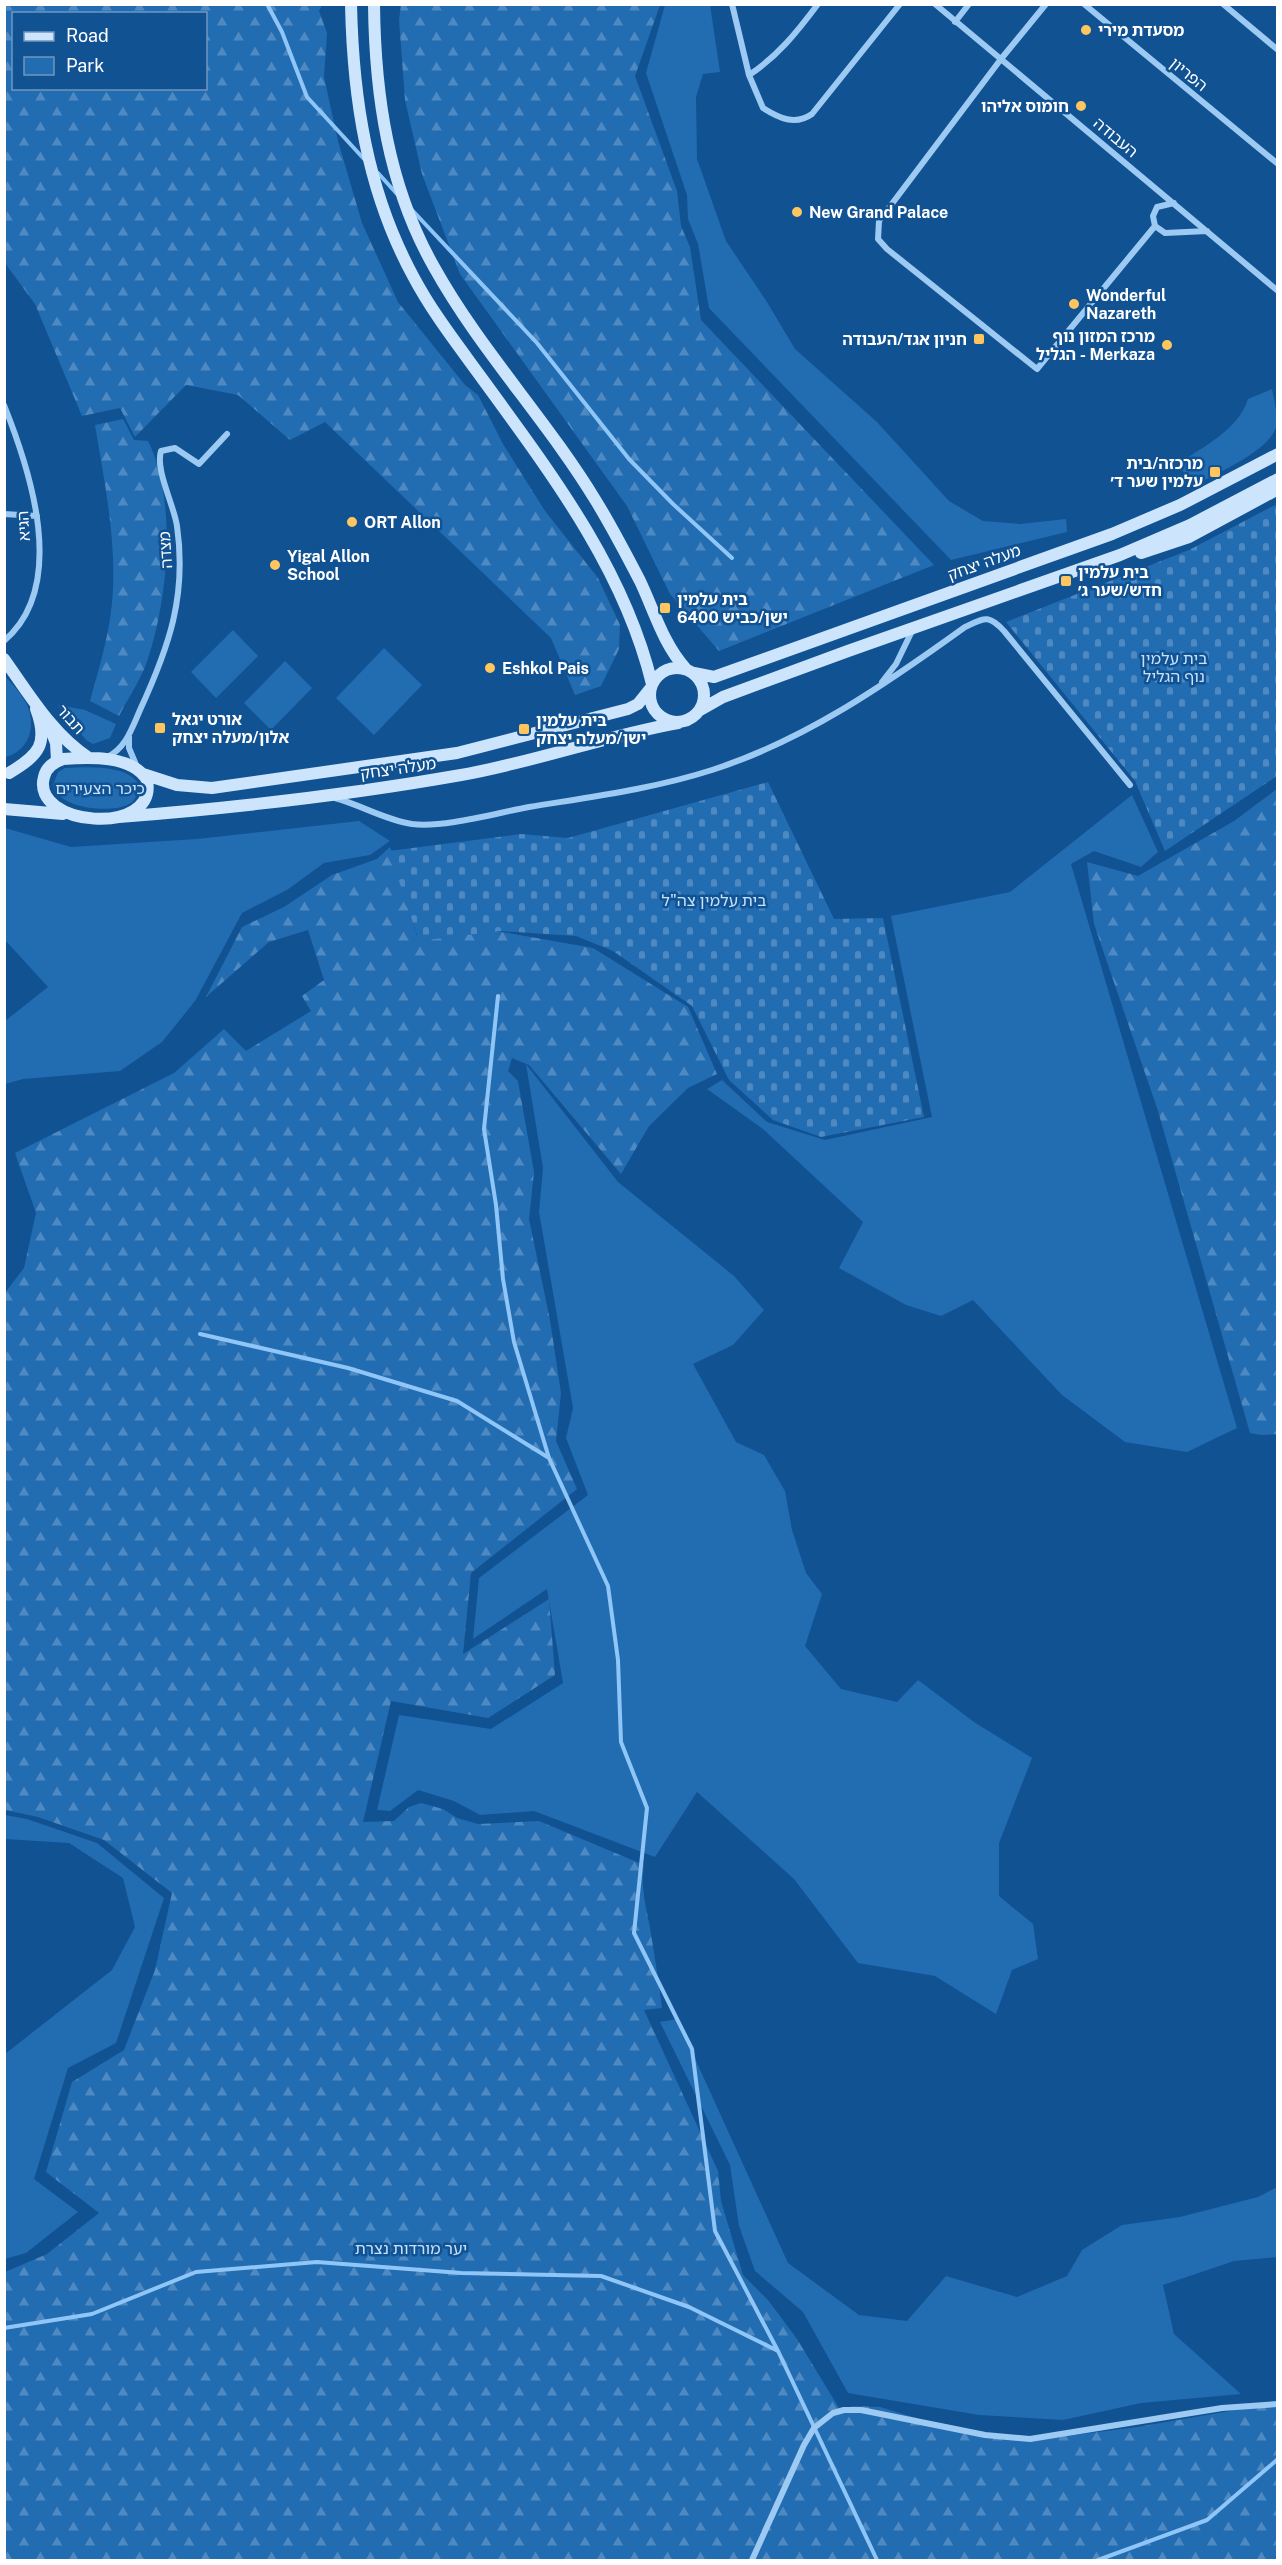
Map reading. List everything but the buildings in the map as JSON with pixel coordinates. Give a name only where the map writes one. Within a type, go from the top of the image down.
[{"type":"main road","points":[[351,4],[354,81],[363,140],[377,191],[400,252],[432,308],[551,474],[589,533],[620,591],[640,638],[651,686],[650,697],[656,712],[669,722],[686,721],[723,697],[1101,561],[1182,529],[1278,479]]},
{"type":"main road","points":[[374,4],[376,79],[388,145],[405,202],[421,243],[451,296],[592,495],[640,582],[671,650],[704,686],[705,694],[700,710]]},
{"type":"main road","name":"מעלה יצחק","points":[[690,671],[714,677],[1112,534],[1180,505],[1278,454]]},
{"type":"main road","points":[[1101,561],[1166,546],[1278,489]]},
{"type":"main road","points":[[4,659],[42,710]]},
{"type":"main road","points":[[651,686],[656,677],[670,668],[690,671]]},
{"type":"main road","name":"מעלה יצחק","points":[[96,759],[140,771],[177,785],[212,788],[457,753],[628,710],[638,704],[651,686]]},
{"type":"main road","points":[[7,773],[27,762],[40,746],[43,737],[32,697]]},
{"type":"main road","name":"תבור","points":[[42,710],[78,751],[96,759]]},
{"type":"main road","name":"תבור","points":[[42,710],[57,743],[54,762]]},
{"type":"main road","name":"מעלה יצחק","points":[[74,815],[119,816],[239,808],[461,775],[559,752],[642,729],[678,723]]},
{"type":"main road","points":[[7,773],[54,762],[96,759]]},
{"type":"main road","points":[[54,762],[43,779],[44,793],[58,810],[74,815]]},
{"type":"main road","points":[[119,816],[137,811],[146,800],[148,784],[140,771]]},
{"type":"main road","points":[[4,809],[74,815]]},
{"type":"street","points":[[732,4],[749,75],[763,108],[790,121],[804,120],[812,114],[900,4]]},
{"type":"street","points":[[749,75],[770,61],[790,42],[818,4]]},
{"type":"street","name":"העבודה","points":[[935,4],[1278,291]]},
{"type":"street","points":[[955,22],[969,4]]},
{"type":"street","points":[[1046,4],[1001,59],[879,221],[878,239],[887,249],[1036,369],[1155,226]]},
{"type":"street","name":"הפריון","points":[[1084,4],[1278,164]]},
{"type":"street","points":[[1223,4],[1278,50]]},
{"type":"street","points":[[1174,203],[1157,207],[1153,216],[1155,226],[1165,233],[1207,231]]},
{"type":"street","name":"הגיא","points":[[4,405],[32,482],[37,516],[36,583],[24,618],[4,641]]},
{"type":"street","name":"מצדה","points":[[140,771],[129,748],[128,739],[163,660],[176,618],[179,593],[180,555],[177,523],[160,463],[160,451],[175,448],[199,464],[227,434]]},
{"type":"street","points":[[4,514],[37,516]]},
{"type":"street","points":[[323,795],[352,802],[396,821],[433,824],[559,802],[711,770],[793,736],[878,687],[965,627],[984,619],[993,620],[1130,785]]},
{"type":"street","points":[[878,687],[896,664],[913,628]]},
{"type":"street","name":"מצדה","points":[[96,759],[118,750],[133,726]]},
{"type":"street","points":[[752,2560],[804,2445],[814,2428],[833,2413],[861,2410],[985,2435],[1030,2439],[1222,2408],[1278,2404]]},
{"type":"green space","points":[[5,4],[322,5],[319,11],[327,33],[324,77],[338,141],[362,223],[398,302],[465,385],[478,395],[503,444],[545,511],[598,578],[620,625],[619,649],[601,686],[575,695],[551,638],[325,422],[290,440],[238,395],[186,385],[135,437],[120,408],[82,416],[35,304],[5,263]]},
{"type":"green space","points":[[401,5],[660,5],[635,76],[677,191],[681,226],[690,247],[701,320],[934,565],[719,651],[670,594],[627,506],[460,274],[422,174],[405,100],[399,20]]},
{"type":"green space","points":[[665,5],[710,5],[720,72],[703,74],[696,97],[697,159],[726,241],[795,349],[877,422],[949,501],[983,521],[1020,524],[1066,519],[1067,532],[951,560],[709,308],[698,244],[688,219],[687,195],[646,73]]},
{"type":"green space","points":[[1272,389],[1277,422],[1274,432],[1266,442],[1229,468],[1193,486],[1178,464],[1209,444],[1228,428],[1243,410],[1248,399]]},
{"type":"green space","points":[[123,419],[134,440],[148,441],[157,465],[163,492],[166,553],[164,584],[153,642],[145,667],[119,716],[90,701],[107,634],[113,589],[110,518],[95,425]]},
{"type":"green space","name":"בית עלמין נוף הגליל","points":[[1277,504],[1277,776],[1165,851],[1135,781],[1006,622],[1189,550]]},
{"type":"green space","points":[[233,630],[258,656],[216,698],[191,672]]},
{"type":"green space","points":[[384,648],[422,685],[374,735],[336,698]]},
{"type":"green space","points":[[285,661],[312,688],[271,730],[244,703]]},
{"type":"green space","points":[[4,675],[25,701],[31,722],[25,744],[20,750],[5,757]]},
{"type":"green space","points":[[58,705],[85,710],[116,724],[110,738],[93,744],[86,740]]},
{"type":"green space","name":"כיכר הצעירים","points":[[65,768],[104,768],[124,772],[138,783],[134,800],[121,807],[98,809],[64,800],[53,785],[58,772]]},
{"type":"green space","name":"בית עלמין צה\"ל","points":[[768,782],[834,919],[883,918],[924,1117],[821,1137],[773,1120],[729,1080],[692,1006],[613,951],[576,936],[500,931],[419,941],[389,851],[521,834],[568,838]]},
{"type":"green space","points":[[1277,789],[1278,1434],[1262,1435],[1250,1433],[1158,1111],[1094,924],[1087,862],[1138,876],[1234,821]]},
{"type":"green space","points":[[1132,795],[1158,852],[1141,867],[1094,851],[1071,864],[1237,1428],[1187,1452],[1125,1442],[1062,1395],[973,1300],[941,1316],[906,1305],[839,1268],[863,1222],[763,1129],[707,1089],[722,1080],[767,1122],[825,1140],[932,1117],[891,916],[1010,892]]},
{"type":"green space","points":[[359,821],[390,841],[370,855],[324,863],[287,890],[242,913],[195,1001],[162,1042],[120,1071],[23,1079],[5,1084],[5,1021],[48,987],[5,940],[5,828],[71,847],[197,839]]},
{"type":"green space","name":"יער מורדות נצרת","points":[[390,847],[417,936],[485,929],[593,948],[688,1007],[717,1074],[688,1088],[649,1126],[621,1174],[529,1065],[512,1058],[508,1071],[518,1081],[534,1172],[529,1219],[550,1320],[561,1393],[556,1441],[577,1489],[471,1573],[463,1654],[549,1599],[555,1675],[488,1718],[391,1701],[363,1822],[394,1821],[409,1807],[421,1803],[443,1809],[457,1818],[478,1824],[539,1821],[644,1865],[643,1891],[662,2008],[644,2010],[718,2171],[721,2201],[743,2275],[768,2300],[797,2339],[842,2413],[852,2406],[880,2407],[959,2431],[1043,2439],[1137,2427],[1277,2403],[1277,2560],[5,2560],[5,2272],[47,2254],[99,2213],[46,2172],[72,2082],[124,2050],[155,1970],[172,1893],[104,1840],[38,1817],[5,1810],[4,1294],[24,1268],[36,1213],[15,1153],[174,1073],[224,1029],[246,1051],[311,1011],[302,996],[324,980],[308,930],[269,942],[206,997],[242,927],[284,907],[332,875],[377,859]]},
{"type":"green space","points":[[526,1064],[618,1182],[734,1276],[764,1310],[733,1345],[693,1364],[736,1442],[764,1455],[785,1491],[792,1530],[806,1573],[822,1594],[805,1646],[841,1689],[897,1702],[918,1680],[974,1722],[1032,1758],[999,1843],[999,1896],[1033,1924],[1038,1959],[1012,1970],[996,2014],[935,1976],[858,1963],[794,1879],[697,1792],[655,1857],[534,1811],[480,1815],[454,1801],[418,1790],[390,1811],[377,1810],[399,1715],[491,1729],[563,1683],[547,1589],[473,1639],[479,1578],[588,1495],[566,1438],[573,1408],[539,1212],[543,1168]]},
{"type":"green space","points":[[5,1815],[27,1819],[97,1843],[164,1898],[116,2043],[68,2068],[34,2179],[78,2212],[26,2253],[5,2259],[5,2054],[112,1970],[135,1927],[123,1878],[69,1843],[5,1839]]},
{"type":"green space","points":[[677,2019],[788,2263],[859,2315],[907,2321],[946,2276],[1017,2297],[1067,2276],[1082,2250],[1122,2225],[1180,2217],[1258,2197],[1277,2187],[1277,2257],[1234,2261],[1163,2285],[1174,2334],[1241,2394],[1141,2403],[1063,2420],[979,2415],[848,2393],[803,2312],[755,2271],[739,2226],[730,2165],[660,2022]]},
{"type":"waterway","points":[[267,4],[282,32],[307,97],[364,159]]},
{"type":"waterway","points":[[378,173],[397,194]]},
{"type":"waterway","points":[[412,210],[537,343],[629,459],[673,504],[732,558]]},
{"type":"waterway","points":[[498,996],[484,1129],[496,1205],[503,1279],[514,1342],[549,1458],[608,1586],[618,1660],[621,1742],[647,1808],[634,1933],[692,2049],[715,2231],[778,2351],[877,2560]]},
{"type":"waterway","points":[[200,1334],[348,1368],[457,1401],[549,1458]]},
{"type":"waterway","points":[[4,2328],[92,2314],[196,2272],[317,2262],[461,2273],[601,2276],[689,2307],[778,2351]]},
{"type":"waterway","points":[[1098,2560],[1207,2520],[1278,2459]]},
{"type":"place","name":"מסעדת מירי","points":[[1086,30]]},
{"type":"place","name":"חומוס אליהו","points":[[1081,106]]},
{"type":"place","name":"New Grand Palace","points":[[797,212]]},
{"type":"place","name":"Wonderful Nazareth","points":[[1074,304]]},
{"type":"place","name":"חניון אגד/העבודה","points":[[979,339]]},
{"type":"place","name":"מרכז המזון נוף הגליל - Merkaza","points":[[1167,345]]},
{"type":"place","name":"מרכזה/בית עלמין שער ד׳","points":[[1215,472]]},
{"type":"place","name":"ORT Allon","points":[[352,522]]},
{"type":"place","name":"Yigal Allon School","points":[[275,565]]},
{"type":"place","name":"בית עלמין חדש/שער ג׳","points":[[1066,581]]},
{"type":"place","name":"בית עלמין ישן/כביש 6400","points":[[665,608]]},
{"type":"place","name":"Eshkol Pais","points":[[490,668]]},
{"type":"place","name":"אורט יגאל אלון/מעלה יצחק","points":[[160,728]]},
{"type":"place","name":"בית עלמין ישן/מעלה יצחק","points":[[524,729]]}]
